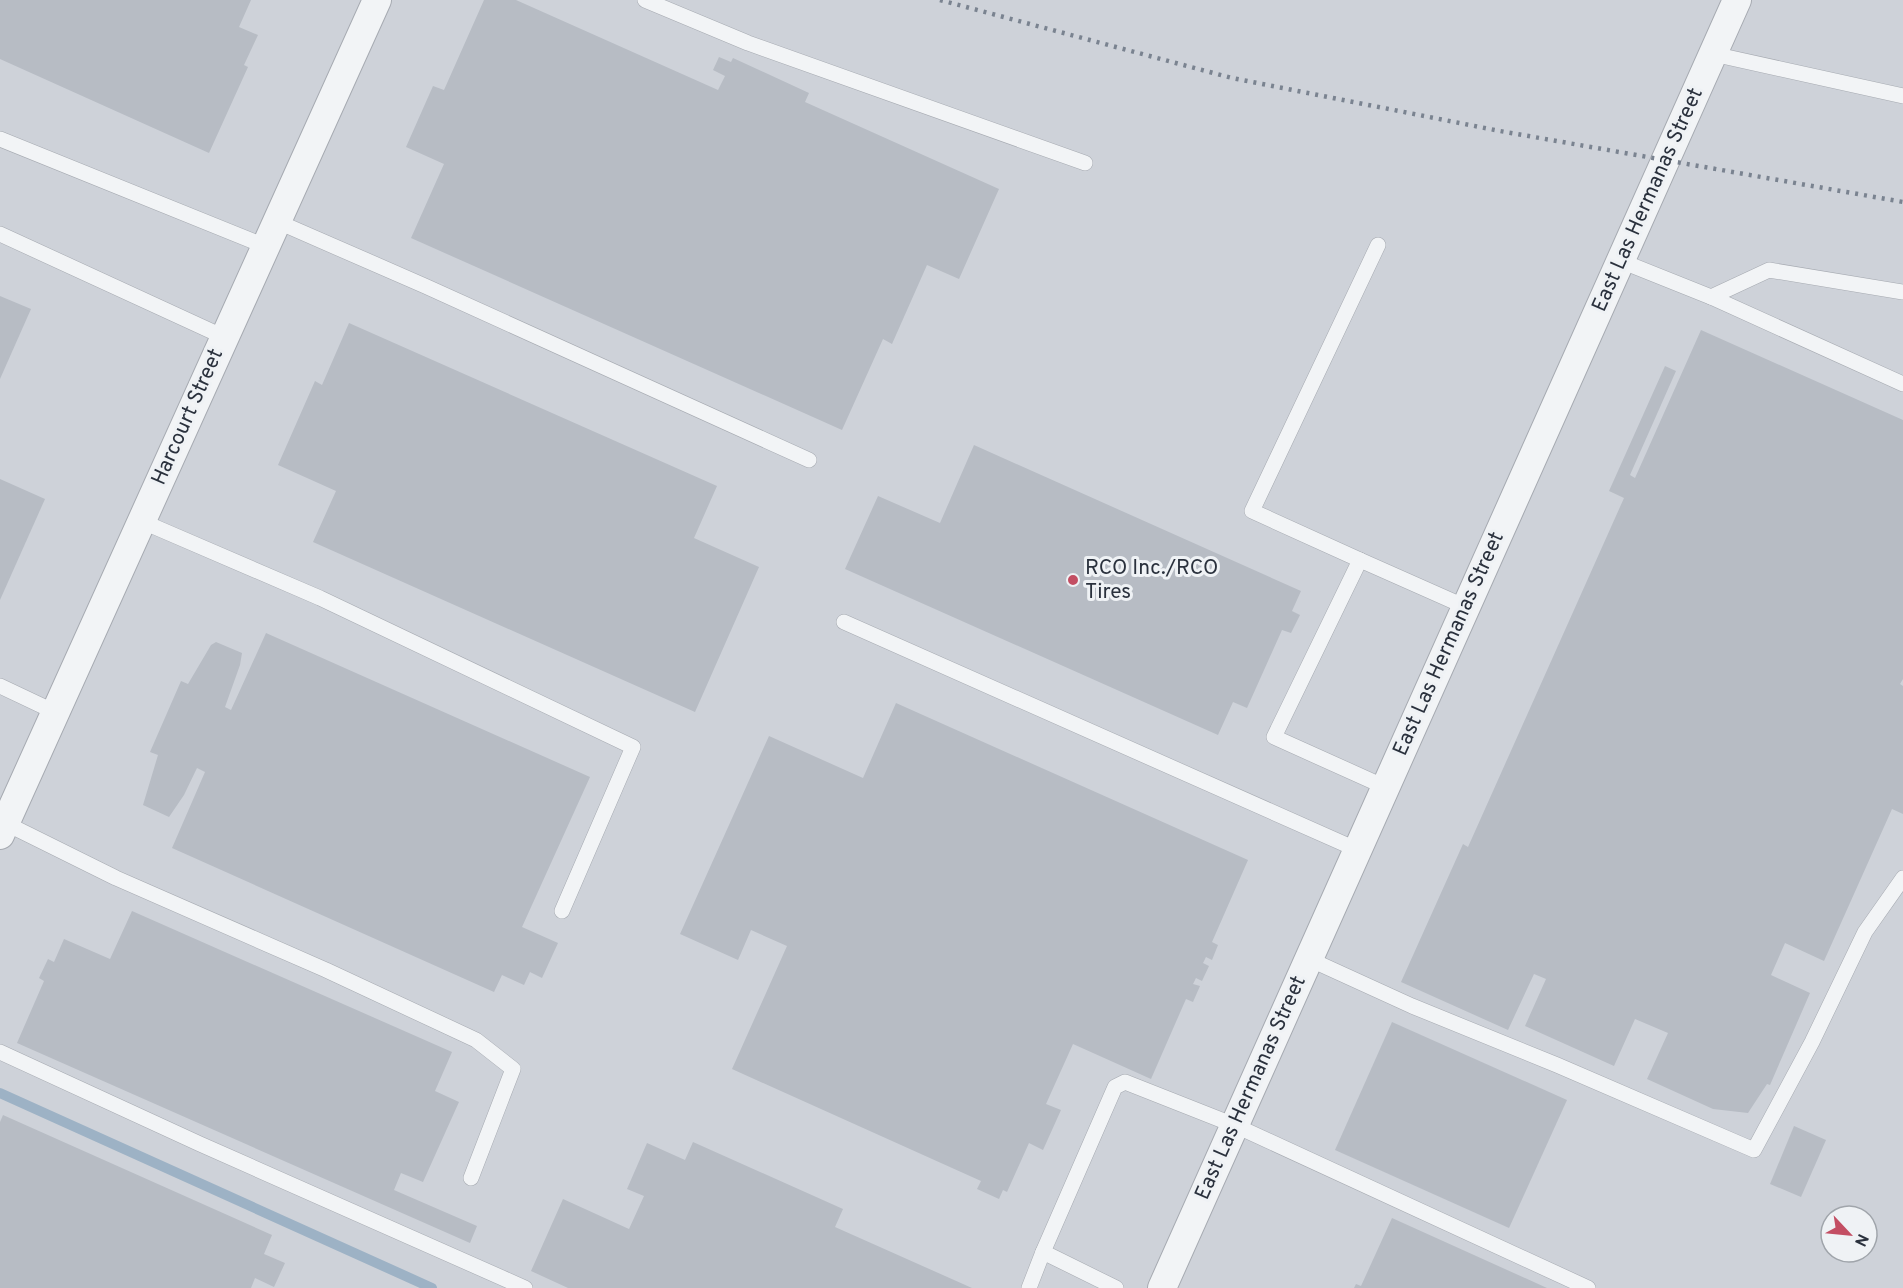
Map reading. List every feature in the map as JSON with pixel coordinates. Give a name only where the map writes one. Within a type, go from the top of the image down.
[{"type":"street","name":"Harcourt Street","points":[[3,829],[377,0]]},
{"type":"street","name":"East Las Hermanas Street","points":[[1162,1288],[1737,0]]},
{"type":"lane","points":[[645,0],[748,43],[1085,163]]},
{"type":"lane","points":[[1713,54],[1903,96]]},
{"type":"lane","points":[[0,139],[425,286],[809,460]]},
{"type":"lane","points":[[0,234],[224,337]]},
{"type":"lane","points":[[1378,245],[1252,511],[1466,607]]},
{"type":"lane","points":[[1621,261],[1711,297],[1903,384]]},
{"type":"lane","points":[[1711,297],[1769,270],[1903,292]]},
{"type":"lane","points":[[141,521],[320,598],[633,747],[562,911]]},
{"type":"lane","points":[[1359,560],[1274,737],[1385,787]]},
{"type":"lane","points":[[844,622],[1358,850]]},
{"type":"lane","points":[[0,686],[55,712]]},
{"type":"lane","points":[[3,829],[326,969],[476,1040],[513,1069],[471,1178]]},
{"type":"lane","points":[[1309,959],[1412,1006],[1557,1065],[1754,1150],[1812,1042],[1865,932],[1903,878]]},
{"type":"lane","points":[[0,1052],[200,1144],[525,1288]]},
{"type":"lane","points":[[1029,1288],[1042,1252],[1115,1087],[1125,1082],[1234,1125],[1588,1288]]},
{"type":"lane","points":[[1042,1252],[1116,1288]]},
{"type":"shaded area","points":[[0,0],[1903,0],[1903,1288],[0,1288]]},
{"type":"building","points":[[0,0],[251,0],[239,27],[258,35],[244,65],[248,67],[209,153],[0,59]]},
{"type":"building","points":[[484,0],[516,0],[718,90],[725,76],[713,70],[719,57],[731,62],[733,58],[809,93],[805,102],[999,189],[959,279],[927,265],[892,344],[883,339],[842,430],[411,238],[444,164],[406,147],[433,86],[444,90]]},
{"type":"building","points":[[0,296],[31,309],[0,379]]},
{"type":"building","points":[[349,323],[717,486],[694,538],[759,567],[695,712],[313,542],[336,491],[278,465],[315,381],[322,385]]},
{"type":"building","points":[[1701,330],[1903,420],[1903,679],[1900,684],[1903,686],[1903,814],[1892,809],[1824,961],[1785,943],[1771,975],[1810,993],[1770,1085],[1767,1084],[1748,1113],[1713,1109],[1647,1079],[1668,1033],[1635,1019],[1614,1066],[1525,1026],[1546,979],[1534,974],[1508,1030],[1401,982],[1463,844],[1468,847],[1624,498],[1609,491],[1665,366],[1676,371],[1630,475],[1635,478]]},
{"type":"building","name":"RCO Inc./RCO Tires","points":[[974,445],[1301,591],[1292,611],[1300,615],[1291,633],[1282,630],[1247,708],[1233,702],[1218,735],[845,569],[878,496],[940,523]]},
{"type":"building","points":[[0,479],[45,499],[0,600]]},
{"type":"building","points":[[266,633],[590,777],[522,927],[558,943],[542,978],[530,972],[524,985],[502,975],[494,992],[172,848],[205,772],[197,768],[184,795],[169,817],[143,805],[158,755],[150,752],[181,681],[188,684],[211,645],[216,642],[242,653],[225,707],[231,710]]},
{"type":"building","points":[[896,703],[1248,860],[1212,942],[1218,945],[1212,960],[1206,957],[1203,963],[1209,966],[1202,981],[1196,978],[1193,984],[1200,986],[1193,1002],[1186,999],[1151,1079],[1073,1044],[1046,1104],[1061,1110],[1043,1150],[1029,1143],[1007,1192],[1003,1190],[999,1199],[977,1189],[981,1181],[732,1069],[787,946],[751,930],[738,960],[680,934],[769,736],[863,778]]},
{"type":"building","points":[[132,911],[452,1052],[435,1091],[459,1102],[423,1182],[401,1173],[394,1190],[477,1226],[470,1243],[17,1043],[44,981],[39,978],[48,959],[54,962],[64,939],[110,959]]},
{"type":"building","points":[[1392,1022],[1567,1100],[1509,1228],[1335,1150]]},
{"type":"building","points":[[3,1115],[272,1235],[264,1254],[285,1263],[274,1287],[255,1278],[251,1288],[0,1288],[0,1122]]},
{"type":"building","points":[[1794,1126],[1826,1140],[1801,1197],[1770,1184]]},
{"type":"building","points":[[693,1142],[843,1209],[835,1227],[972,1288],[568,1288],[531,1271],[563,1199],[629,1229],[644,1196],[627,1189],[647,1143],[685,1160]]},
{"type":"building","points":[[1392,1218],[1547,1288],[1354,1288],[1356,1284],[1361,1286]]},
{"type":"waterway","points":[[0,1093],[432,1288]]},
{"type":"railway","points":[[940,0],[1232,78],[1500,131],[1903,202]]},
{"type":"place","name":"RCO Inc./RCO Tires","points":[[1073,580]]}]
